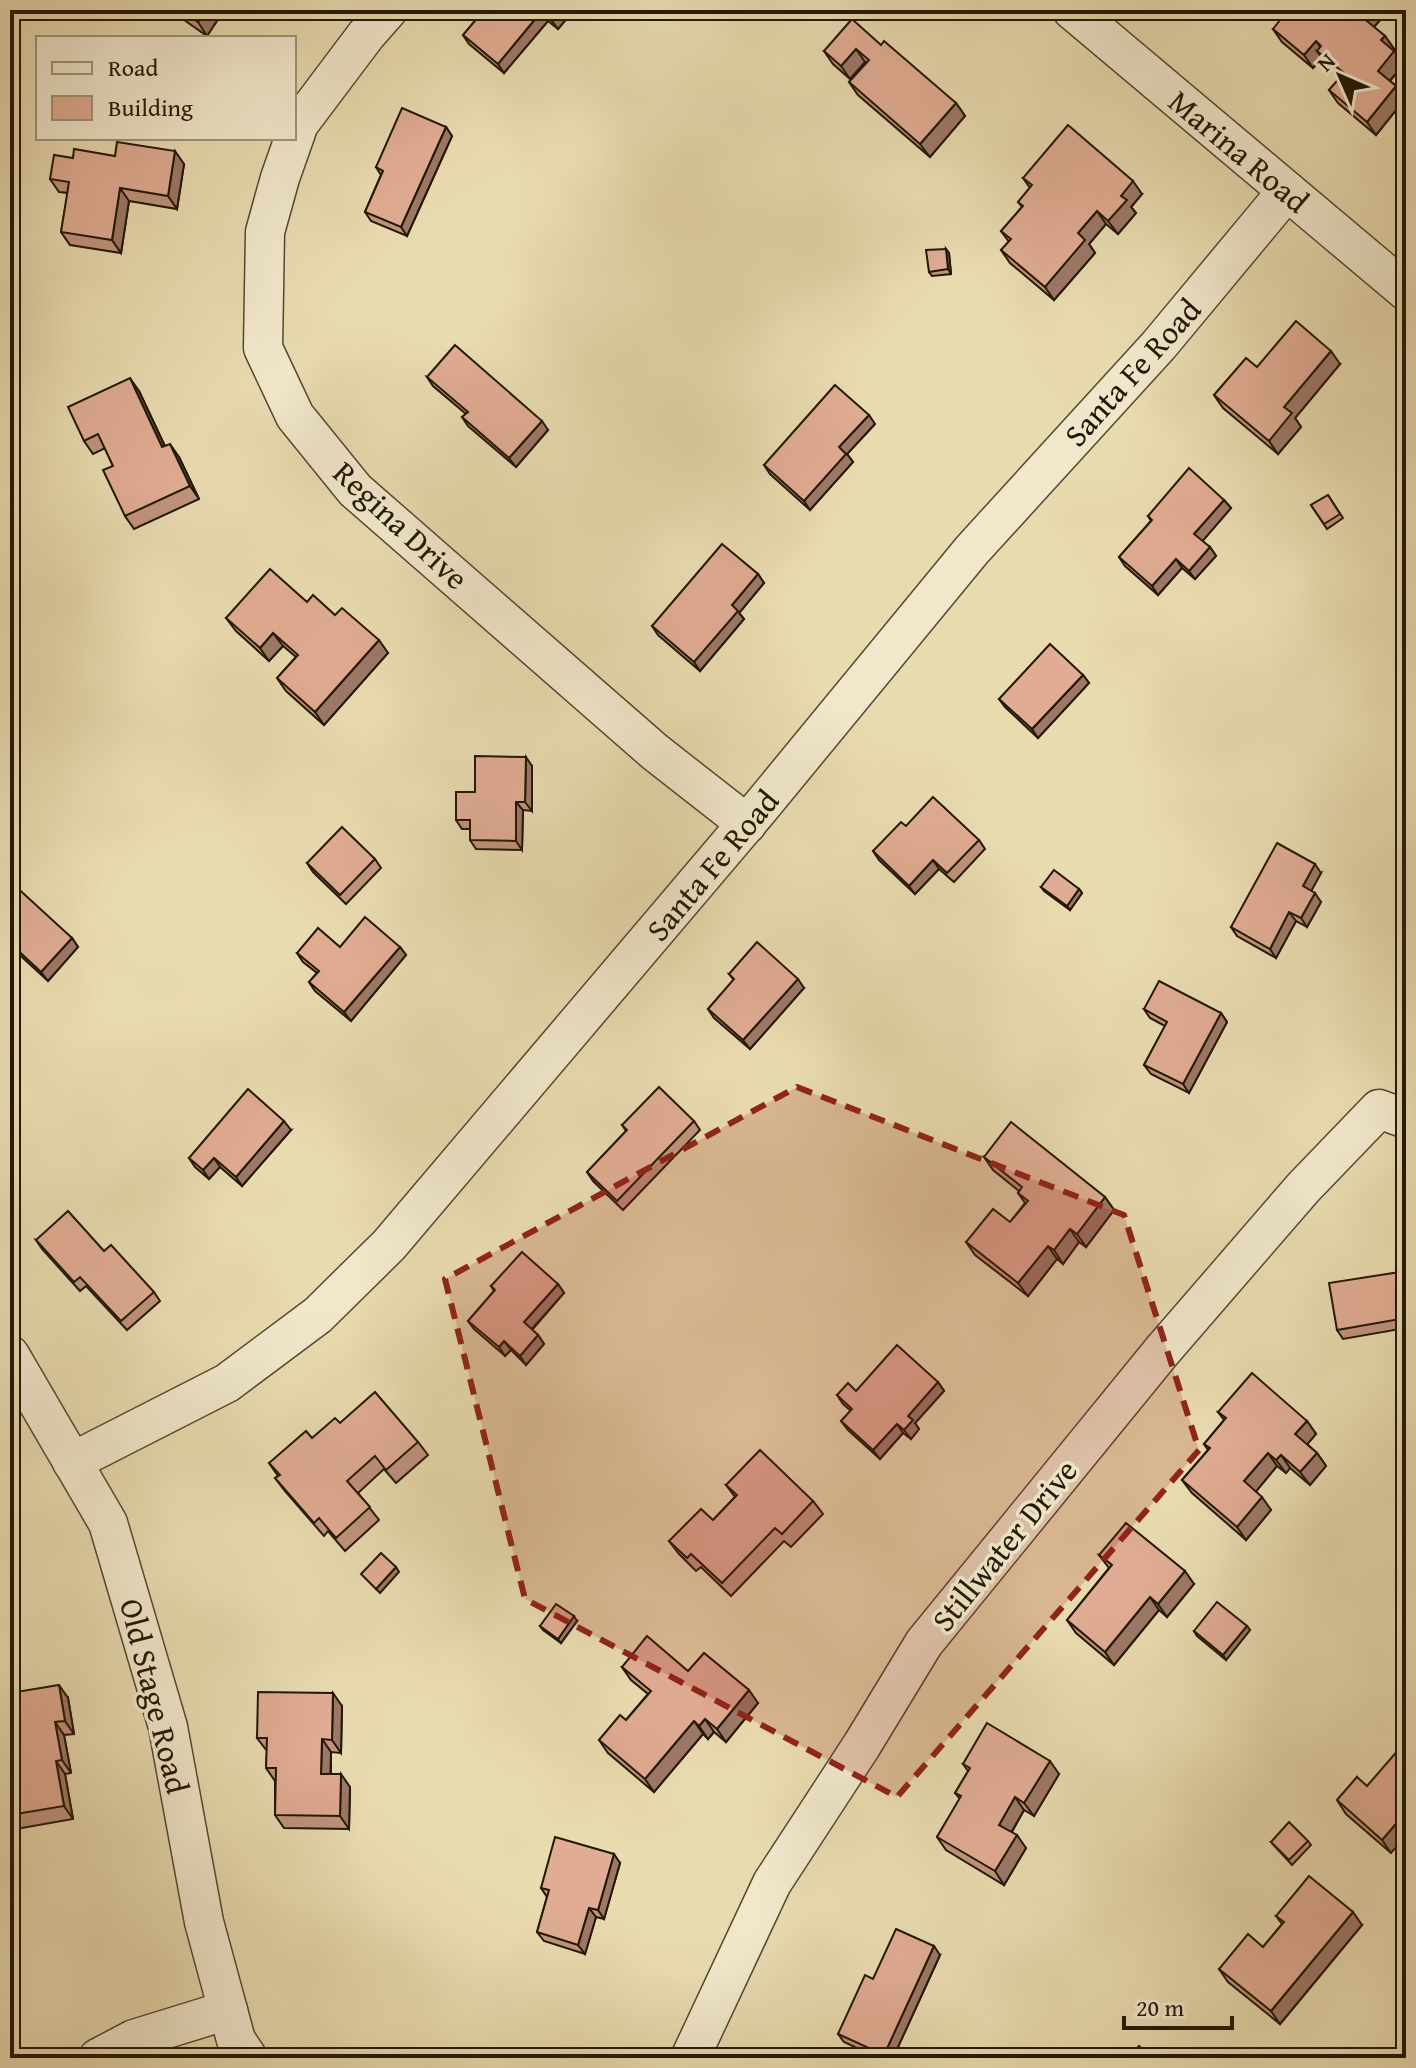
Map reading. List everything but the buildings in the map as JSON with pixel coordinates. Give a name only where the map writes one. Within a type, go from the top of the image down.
[{"type":"street","name":"Regina Drive","points":[[296,133],[299,124],[388,10]]},
{"type":"street","name":"Marina Road","points":[[1072,10],[1406,291]]},
{"type":"street","name":"Regina Drive","points":[[293,140],[265,232],[263,348],[295,416],[355,490],[655,752],[747,824]]},
{"type":"street","name":"Santa Fe Road","points":[[72,1462],[227,1383],[318,1315],[389,1245],[747,824],[972,550],[1159,345],[1287,191]]},
{"type":"street","name":"Stillwater Drive","points":[[690,2058],[772,1883],[924,1643],[1162,1351],[1303,1188],[1379,1109],[1406,1119]]},
{"type":"street","name":"Old Stage Road","points":[[10,1355],[108,1523],[168,1727],[204,1922],[236,2040],[248,2058]]},
{"type":"street","points":[[98,2058],[134,2039],[228,2010]]},
{"type":"highlighted area","points":[[797,1087],[1124,1215],[1199,1450],[897,1797],[525,1599],[445,1279]]}]
